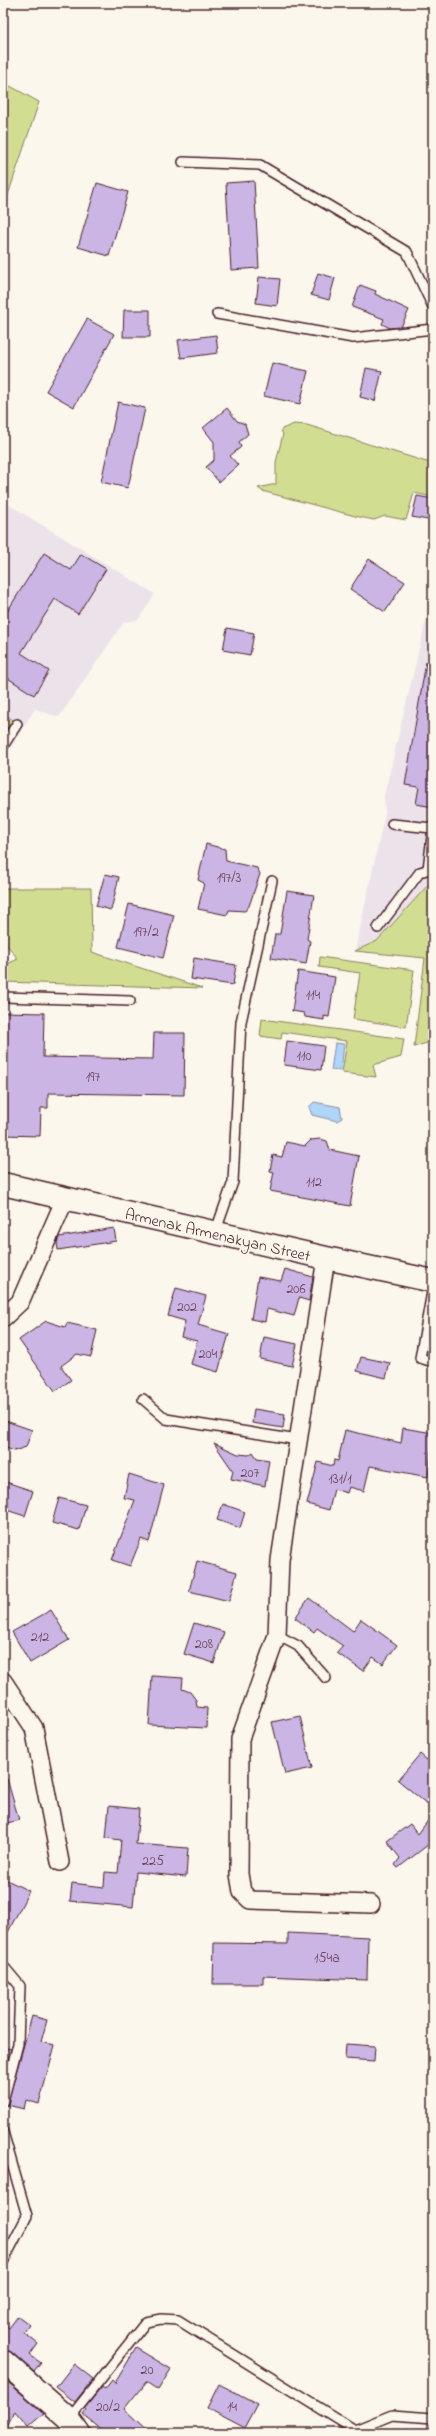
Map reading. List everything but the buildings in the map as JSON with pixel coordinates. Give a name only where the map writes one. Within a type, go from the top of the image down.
[{"type":"main road","name":"Armenak Armenakyan Street","points":[[3,1184],[433,1281]]},
{"type":"main road","points":[[3,2361],[74,2426]]},
{"type":"street","points":[[3,1318],[20,1302],[65,1198]]},
{"type":"street","points":[[326,1258],[280,1560],[277,1635],[240,1739],[240,1888],[245,1897],[250,1900],[371,1904]]},
{"type":"street","points":[[3,1681],[34,1728],[60,1862]]},
{"type":"lane","points":[[183,162],[260,165],[407,252],[433,307]]},
{"type":"lane","points":[[217,314],[353,338],[433,329]]},
{"type":"lane","points":[[3,746],[17,724]]},
{"type":"lane","points":[[378,928],[420,872],[430,868],[433,828],[392,824]]},
{"type":"lane","points":[[215,1233],[233,1182],[241,1022],[272,881]]},
{"type":"lane","points":[[3,997],[130,1001]]},
{"type":"lane","points":[[433,1286],[420,1358],[433,1362]]},
{"type":"lane","points":[[143,1400],[166,1419],[298,1440]]},
{"type":"lane","points":[[277,1635],[298,1646],[326,1678]]},
{"type":"lane","points":[[3,2101],[18,2044],[20,1992],[20,1986],[5,1968]]},
{"type":"lane","points":[[3,2132],[27,2216],[3,2262]]},
{"type":"lane","points":[[74,2426],[146,2322],[161,2318],[178,2320],[355,2430],[392,2415],[433,2418]]},
{"type":"shaded area","points":[[3,501],[155,594],[138,620],[124,622],[59,717],[35,709],[3,759]]},
{"type":"shaded area","points":[[433,591],[433,883],[429,884],[377,941],[355,951],[385,813],[384,796]]},
{"type":"green space","points":[[3,82],[39,102],[3,210]]},
{"type":"green space","points":[[294,424],[307,425],[433,464],[433,497],[414,493],[406,520],[385,516],[374,520],[262,491],[258,488],[276,484],[276,462],[283,434],[281,431],[282,429]]},
{"type":"green space","points":[[3,713],[13,720],[3,735]]},
{"type":"green space","points":[[433,883],[433,1041],[414,1047],[425,958],[355,951],[377,941],[429,884]]},
{"type":"green space","points":[[3,888],[91,888],[92,952],[202,988],[3,982],[3,966],[18,959],[3,940]]},
{"type":"green space","points":[[320,957],[414,970],[406,1027],[353,1019],[360,973],[319,967]]},
{"type":"green space","points":[[262,1019],[404,1039],[401,1057],[373,1065],[376,1077],[342,1073],[347,1041],[282,1032],[281,1039],[260,1036]]},
{"type":"water","points":[[335,1043],[344,1044],[341,1071],[331,1070]]},
{"type":"water","points":[[314,1102],[340,1107],[342,1118],[337,1121],[312,1115],[309,1107]]}]
